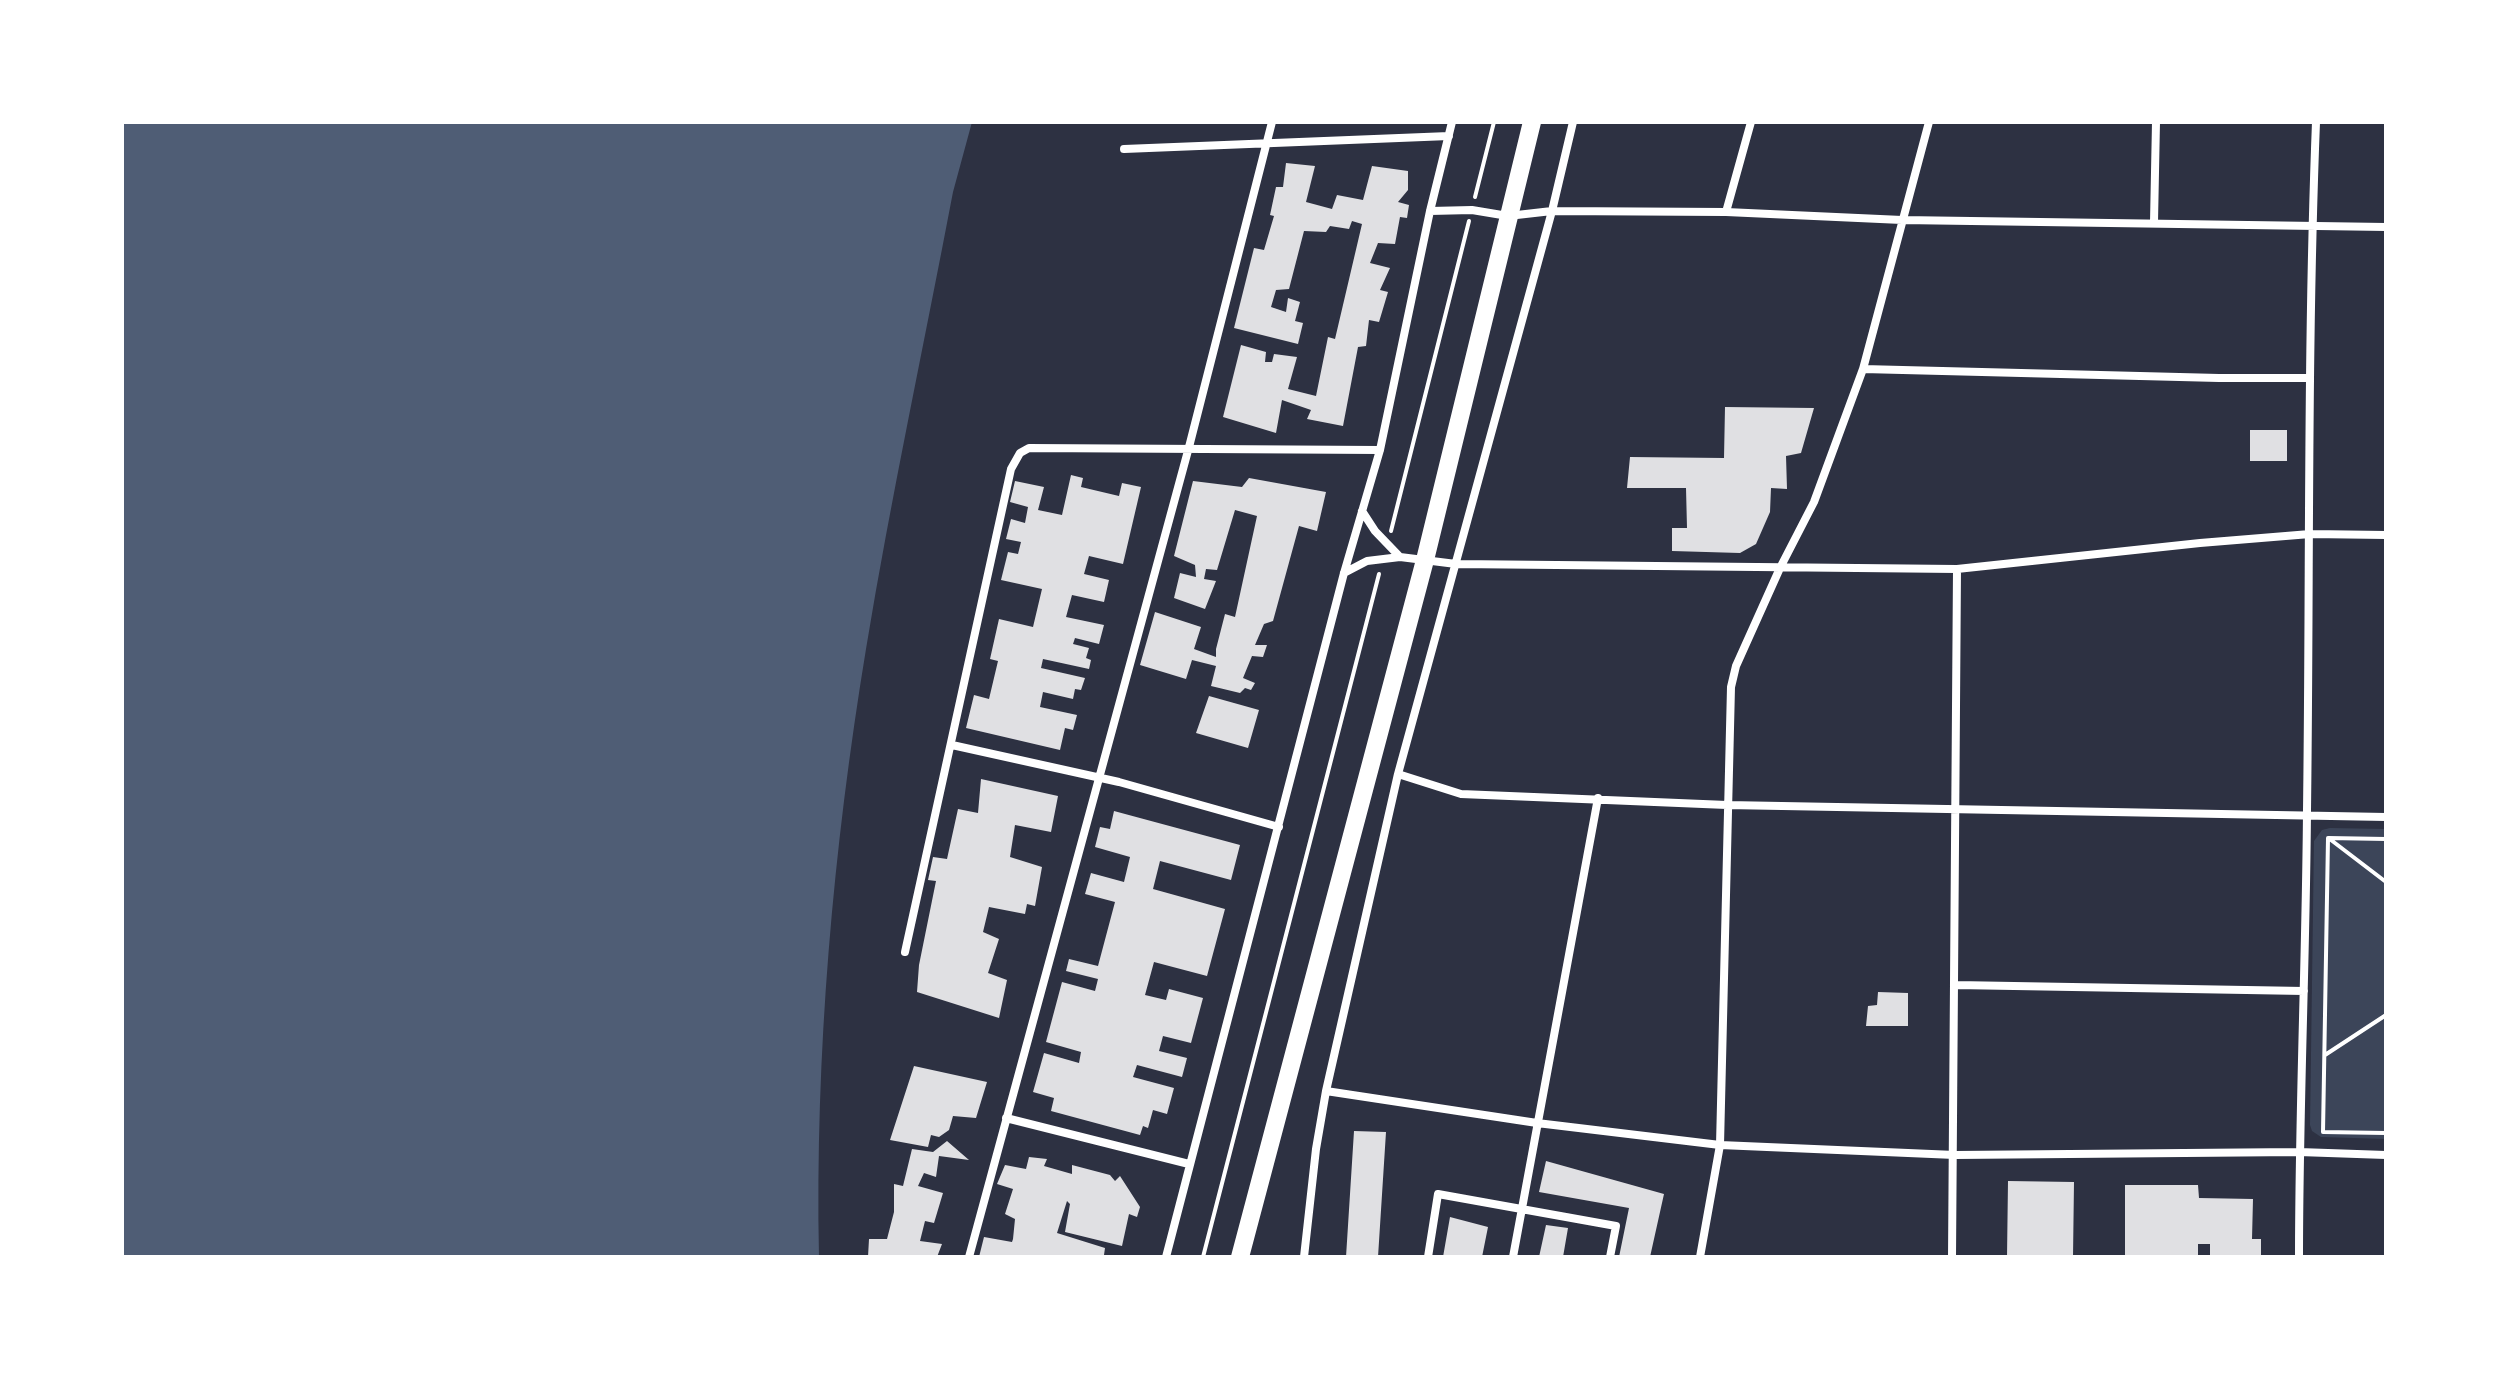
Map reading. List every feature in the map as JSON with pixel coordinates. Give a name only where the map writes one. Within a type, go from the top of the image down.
[{"type":"main road","points":[[1240,1257],[1425,560],[1532,122]]},
{"type":"street","points":[[969,1257],[1189,447],[1272,122]]},
{"type":"street","points":[[1166,1257],[1344,573],[1380,450],[1430,211],[1452,122]]},
{"type":"street","points":[[1304,1257],[1326,1091],[1398,774],[1552,211],[1573,122]]},
{"type":"street","points":[[1726,212],[1751,122]]},
{"type":"street","points":[[1700,1257],[1720,1145],[1731,687],[1736,666],[1814,502],[1863,369],[1929,122]]},
{"type":"street","points":[[2154,222],[2156,122]]},
{"type":"street","points":[[2299,1257],[2307,816],[2309,378],[2316,122]]},
{"type":"street","points":[[1124,149],[1449,136]]},
{"type":"street","points":[[1430,211],[1472,210],[1508,216],[1552,211],[1726,212],[1902,220],[2386,227]]},
{"type":"street","points":[[1863,369],[2309,378]]},
{"type":"street","points":[[905,952],[1011,469],[1020,453],[1029,448],[1380,450]]},
{"type":"street","points":[[1362,511],[1375,531],[1400,557]]},
{"type":"street","points":[[1344,573],[1367,561],[1400,557],[1456,564],[1957,569],[2310,534],[2386,535]]},
{"type":"street","points":[[1952,1257],[1957,569]]},
{"type":"street","points":[[952,745],[1100,777],[1279,827]]},
{"type":"street","points":[[1398,774],[1461,794],[1727,805],[2386,817]]},
{"type":"street","points":[[1513,1257],[1598,798]]},
{"type":"street","points":[[1956,985],[2304,991]]},
{"type":"street","points":[[1326,1091],[1537,1123],[1720,1145],[1955,1155],[2299,1152],[2386,1155]]},
{"type":"street","points":[[1006,1118],[1189,1164]]},
{"type":"street","points":[[1428,1257],[1438,1194],[1616,1226],[1610,1257]]},
{"type":"path","points":[[1388,546],[1494,122]]},
{"type":"path","points":[[1203,1257],[1384,558]]},
{"type":"path","points":[[2328,838],[2386,839]]},
{"type":"path","points":[[2328,838],[2386,882]]},
{"type":"path","points":[[2328,838],[2323,1132],[2386,1133]]},
{"type":"path","points":[[2324,1056],[2386,1015]]},
{"type":"shaded area","points":[[122,122],[972,122],[953,192],[908,421],[854,724],[836,876],[823,1028],[819,1257],[122,1257]]},
{"type":"shaded area","points":[[2386,829],[2386,1139],[2321,1137],[2312,1131],[2310,1125],[2314,841],[2322,830]]},
{"type":"building","points":[[1286,163],[1315,166],[1306,202],[1332,209],[1337,195],[1363,200],[1372,166],[1408,171],[1408,190],[1398,202],[1409,205],[1407,218],[1400,217],[1395,244],[1378,243],[1370,263],[1390,268],[1380,290],[1388,292],[1379,322],[1369,320],[1366,346],[1358,347],[1343,426],[1307,419],[1311,410],[1282,400],[1276,433],[1223,417],[1241,345],[1266,352],[1265,362],[1272,362],[1274,354],[1297,357],[1288,389],[1316,396],[1328,337],[1335,339],[1362,224],[1352,221],[1349,229],[1330,226],[1326,232],[1304,231],[1289,289],[1276,290],[1271,307],[1286,312],[1288,298],[1300,302],[1295,321],[1303,323],[1298,344],[1234,328],[1254,248],[1264,250],[1274,216],[1270,215],[1276,187],[1283,187]]},
{"type":"building","points":[[1725,407],[1814,408],[1801,453],[1786,456],[1787,489],[1771,488],[1770,512],[1756,544],[1740,553],[1672,551],[1672,528],[1687,528],[1686,488],[1627,488],[1630,457],[1724,458]]},
{"type":"building","points":[[2250,430],[2287,430],[2287,461],[2250,461]]},
{"type":"building","points":[[1071,475],[1083,478],[1081,487],[1119,496],[1122,483],[1141,487],[1123,564],[1089,556],[1084,574],[1109,580],[1104,602],[1072,595],[1066,617],[1104,625],[1099,644],[1075,638],[1073,644],[1089,648],[1086,658],[1091,660],[1089,669],[1043,659],[1041,668],[1085,678],[1081,690],[1075,689],[1073,699],[1043,692],[1040,707],[1077,715],[1073,730],[1065,728],[1060,750],[966,728],[974,695],[989,699],[998,661],[990,659],[999,619],[1033,627],[1042,589],[1001,580],[1008,552],[1018,554],[1021,542],[1006,539],[1011,519],[1025,523],[1028,507],[1010,502],[1015,481],[1044,487],[1038,510],[1062,515]]},
{"type":"building","points":[[1249,478],[1326,492],[1317,531],[1299,526],[1273,621],[1264,624],[1255,645],[1267,645],[1263,657],[1252,656],[1243,678],[1255,683],[1251,690],[1245,688],[1240,693],[1211,686],[1216,666],[1192,660],[1186,679],[1140,665],[1155,612],[1201,627],[1194,649],[1216,657],[1225,614],[1235,617],[1257,516],[1235,510],[1217,570],[1206,569],[1204,579],[1216,581],[1205,609],[1174,598],[1180,573],[1196,577],[1195,565],[1174,556],[1193,481],[1242,487]]},
{"type":"building","points":[[1209,696],[1259,710],[1248,748],[1196,733]]},
{"type":"building","points":[[981,779],[1058,796],[1051,832],[1015,825],[1010,857],[1042,867],[1035,906],[1027,904],[1025,914],[989,907],[983,932],[999,939],[988,973],[1007,980],[999,1018],[917,992],[919,965],[936,881],[928,880],[933,857],[947,859],[958,809],[978,813]]},
{"type":"building","points":[[1114,811],[1240,845],[1231,880],[1160,861],[1153,889],[1225,909],[1207,976],[1154,962],[1145,995],[1166,1000],[1169,989],[1203,998],[1191,1043],[1163,1036],[1159,1051],[1187,1058],[1182,1077],[1137,1065],[1133,1077],[1174,1088],[1167,1114],[1153,1110],[1148,1128],[1143,1126],[1140,1135],[1051,1111],[1054,1098],[1033,1092],[1044,1053],[1079,1063],[1081,1052],[1046,1042],[1062,982],[1095,991],[1098,979],[1066,971],[1069,959],[1098,966],[1115,902],[1085,894],[1091,873],[1124,882],[1130,857],[1095,847],[1100,827],[1110,829]]},
{"type":"building","points":[[1878,992],[1908,993],[1908,1026],[1866,1026],[1868,1006],[1877,1005]]},
{"type":"building","points":[[914,1066],[987,1082],[976,1118],[953,1116],[949,1130],[939,1137],[931,1135],[928,1147],[890,1140]]},
{"type":"building","points":[[1354,1131],[1386,1132],[1378,1257],[1346,1257]]},
{"type":"building","points":[[947,1141],[969,1160],[939,1156],[936,1177],[924,1173],[918,1186],[943,1193],[934,1223],[925,1221],[920,1241],[942,1244],[937,1257],[868,1257],[869,1239],[887,1239],[894,1212],[894,1184],[903,1186],[912,1149],[933,1152]]},
{"type":"building","points":[[1029,1157],[1047,1159],[1044,1166],[1072,1174],[1072,1165],[1110,1175],[1115,1181],[1120,1176],[1140,1207],[1137,1217],[1129,1214],[1122,1246],[1065,1232],[1070,1204],[1067,1201],[1057,1233],[1105,1248],[1104,1255],[1109,1257],[979,1257],[984,1237],[1012,1242],[1015,1219],[1005,1214],[1013,1189],[997,1184],[1005,1165],[1026,1169]]},
{"type":"building","points":[[1546,1161],[1664,1194],[1650,1257],[1619,1257],[1629,1208],[1539,1192]]},
{"type":"building","points":[[2008,1181],[2074,1182],[2073,1257],[2007,1257]]},
{"type":"building","points":[[2125,1185],[2198,1185],[2199,1198],[2253,1199],[2252,1239],[2261,1239],[2261,1257],[2210,1257],[2210,1244],[2198,1244],[2198,1257],[2125,1257]]},
{"type":"building","points":[[1450,1217],[1488,1227],[1482,1257],[1443,1257]]},
{"type":"building","points":[[1546,1225],[1568,1228],[1563,1257],[1539,1257]]}]
